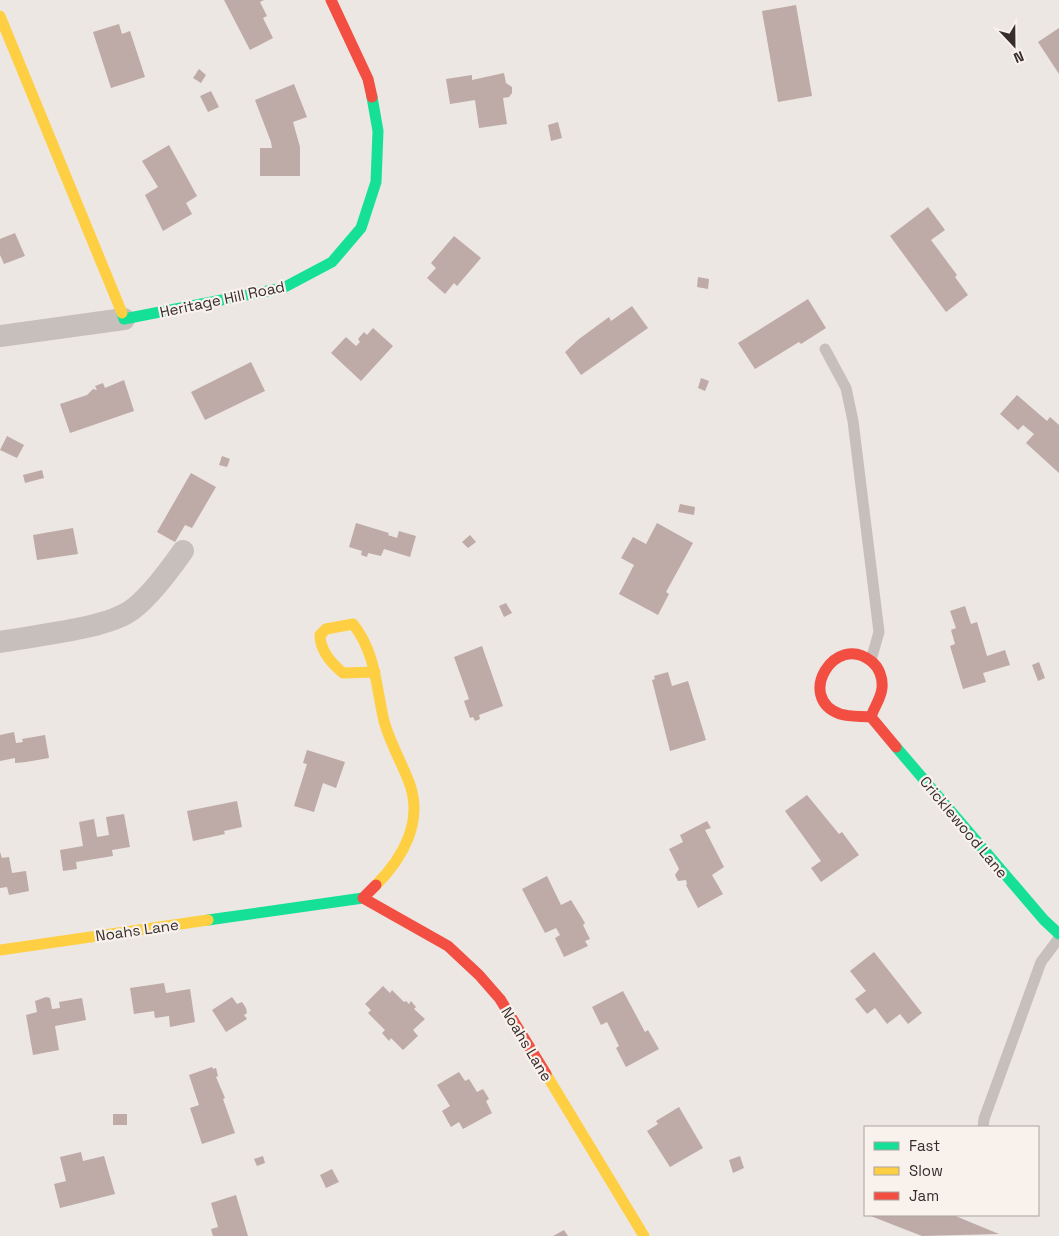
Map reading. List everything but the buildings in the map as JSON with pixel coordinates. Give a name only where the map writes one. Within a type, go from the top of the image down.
[{"type":"street","name":"Heritage Hill Road","points":[[0,336],[124,319],[284,288],[332,262],[361,228],[376,182],[378,131],[368,79],[331,0]]},
{"type":"street","points":[[0,16],[124,319]]},
{"type":"street","points":[[0,642],[95,625],[127,613],[165,576],[182,551]]},
{"type":"street","points":[[363,898],[396,864],[411,830],[413,796],[387,731],[375,672],[363,634],[353,624],[326,629],[320,635],[321,646],[335,667],[342,673],[375,672]]},
{"type":"street","points":[[852,653],[871,660],[878,668],[882,688],[872,717],[844,715],[834,711],[826,703],[820,684],[821,674],[834,658],[852,653]]},
{"type":"street","name":"Cricklewood Lane","points":[[872,717],[1038,914],[1059,934]]},
{"type":"street","name":"Noahs Lane","points":[[0,950],[363,898],[448,946],[479,975],[500,1000],[644,1236]]},
{"type":"lane","points":[[825,349],[846,388],[853,425],[879,632],[871,660]]},
{"type":"lane","points":[[983,1126],[984,1119],[1041,962],[1059,938]]},
{"type":"traffic: fast","points":[[122,313],[124,319],[283,288],[332,262],[361,228],[376,182],[378,131],[372,97]]},
{"type":"traffic: fast","points":[[896,747],[1044,920],[1059,934]]},
{"type":"traffic: fast","points":[[208,920],[363,898]]},
{"type":"traffic: slow","points":[[0,16],[122,313]]},
{"type":"traffic: slow","points":[[375,672],[343,673],[327,656],[320,641],[320,635],[326,629],[353,624],[361,635],[371,658],[374,671],[377,683],[386,729],[409,782],[413,797],[414,811],[408,838],[395,863],[376,885]]},
{"type":"traffic: slow","points":[[0,950],[208,920]]},
{"type":"traffic: slow","points":[[546,1074],[644,1236]]},
{"type":"traffic: jam","points":[[331,0],[368,79],[372,97]]},
{"type":"traffic: jam","points":[[871,717],[881,692],[880,673],[871,661],[857,654],[845,655],[834,661],[825,671],[821,683],[821,695],[827,706],[840,714],[871,717],[896,747]]},
{"type":"traffic: jam","points":[[376,885],[363,898],[448,946],[479,975],[500,999],[546,1074]]}]
